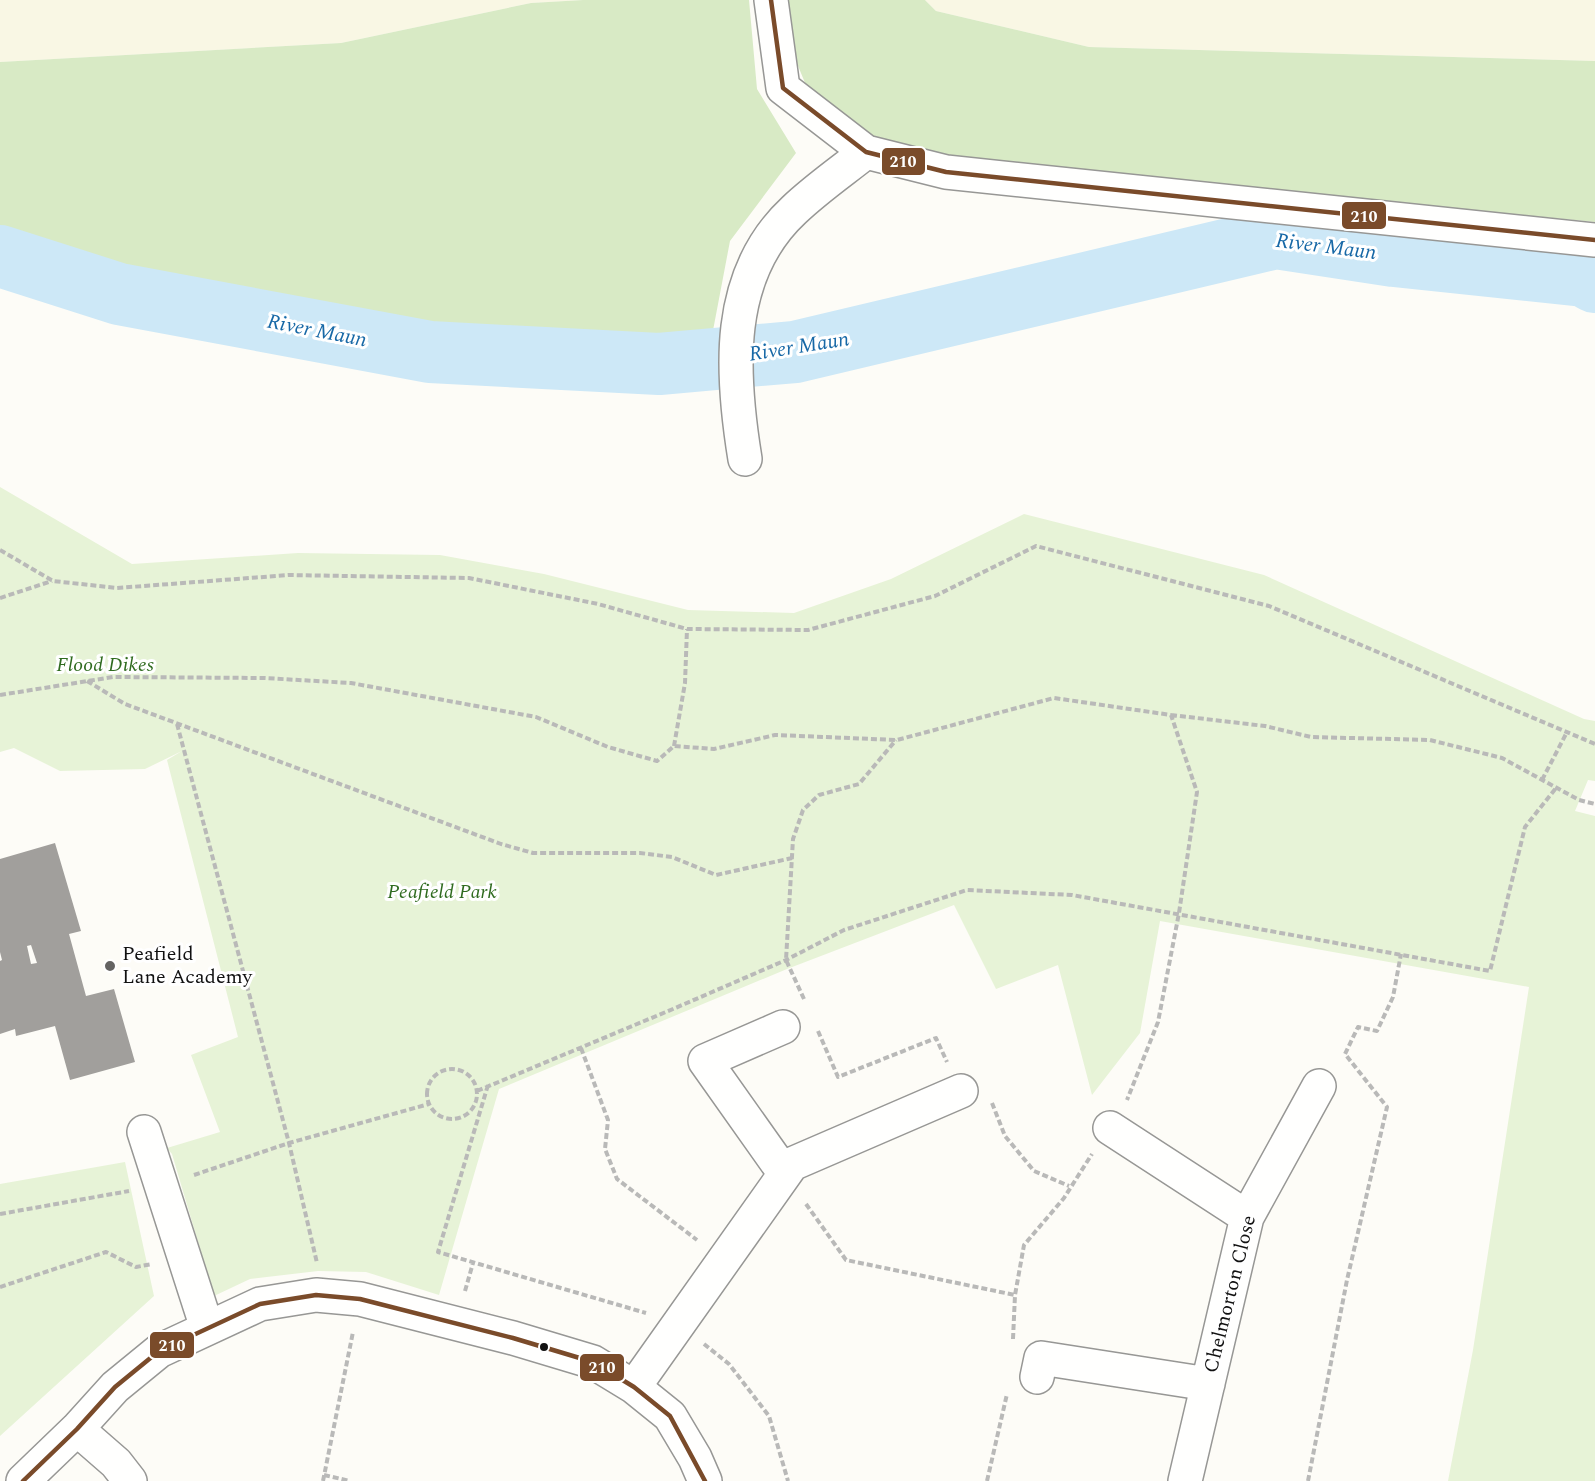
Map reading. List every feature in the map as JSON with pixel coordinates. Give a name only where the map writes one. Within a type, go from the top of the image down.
[{"type":"street","points":[[771,0],[783,88],[866,152],[946,172],[1595,240]]},
{"type":"street","points":[[745,459],[734,375],[738,312],[753,264],[769,237],[793,210],[866,152]]},
{"type":"street","points":[[785,1174],[705,1061],[799,1025]]},
{"type":"street","name":"Chelmorton Close","points":[[1185,1481],[1246,1217],[1319,1086]]},
{"type":"street","points":[[634,1387],[677,1323],[792,1164],[975,1093]]},
{"type":"street","points":[[1110,1128],[1246,1217]]},
{"type":"street","points":[[144,1132],[207,1328]]},
{"type":"street","points":[[22,1481],[77,1429],[115,1387],[159,1351],[260,1304],[324,1296],[360,1299],[513,1338],[593,1362],[634,1387],[670,1416],[696,1458],[705,1481]]},
{"type":"street","points":[[1023,1381],[1041,1358],[1208,1384]]},
{"type":"street","points":[[77,1429],[116,1463],[130,1481]]},
{"type":"path","points":[[0,598],[53,581],[117,588],[289,575],[469,578],[598,604],[687,629],[808,630],[935,596],[1036,546],[1269,606],[1595,744]]},
{"type":"path","points":[[0,550],[53,581]]},
{"type":"path","points":[[0,695],[113,677],[197,677],[351,683],[536,717],[608,747],[657,761],[674,746],[685,683],[687,629]]},
{"type":"path","points":[[87,681],[124,704],[501,844],[533,853],[640,853],[672,857],[716,875],[792,858]]},
{"type":"path","points":[[674,746],[714,749],[775,735],[897,740],[1054,698],[1265,726],[1311,737],[1430,740],[1502,758],[1556,789],[1579,800],[1595,804]]},
{"type":"path","points":[[1013,1341],[1015,1295],[1024,1245],[1064,1198],[1069,1186],[1110,1128],[1126,1101],[1158,1022],[1179,913],[1197,792],[1171,715]]},
{"type":"path","points":[[177,724],[289,1143],[324,1296]]},
{"type":"path","points":[[1542,780],[1567,732]]},
{"type":"path","points":[[805,1000],[786,960],[793,839],[803,810],[819,795],[859,784],[897,740]]},
{"type":"path","points":[[477,1091],[488,1084],[581,1048],[786,960],[844,930],[967,890],[1071,895],[1490,971],[1525,827],[1556,789]]},
{"type":"path","points":[[1308,1481],[1347,1280],[1388,1107],[1345,1054],[1358,1027],[1377,1031],[1393,997],[1401,954]]},
{"type":"path","points":[[799,1025],[838,1077],[936,1038],[1005,1136],[1034,1171],[1069,1186]]},
{"type":"path","points":[[581,1048],[608,1120],[605,1149],[617,1179],[723,1260]]},
{"type":"path","points":[[447,1069],[466,1073],[477,1091],[475,1104],[462,1117],[453,1119],[440,1116],[429,1104],[426,1093],[429,1083],[439,1072],[447,1069]]},
{"type":"path","points":[[488,1084],[438,1252],[677,1323],[729,1364],[769,1416],[789,1481]]},
{"type":"path","points":[[0,1214],[162,1185],[289,1143],[429,1104]]},
{"type":"path","points":[[785,1174],[846,1260],[1015,1295]]},
{"type":"path","points":[[0,1287],[106,1252],[136,1267],[186,1260]]},
{"type":"path","points":[[350,1481],[323,1478],[360,1299]]},
{"type":"path","points":[[987,1481],[1023,1381]]},
{"type":"shaded area","points":[[0,0],[583,0],[531,3],[341,43],[0,62]]},
{"type":"shaded area","points":[[925,0],[1595,0],[1595,61],[1089,47],[936,11]]},
{"type":"green space","points":[[583,0],[749,0],[757,89],[796,153],[730,241],[711,341],[448,327],[153,281],[0,237],[0,62],[341,43],[531,3]]},
{"type":"green space","points":[[781,0],[925,0],[936,11],[1089,47],[1595,61],[1595,222],[913,157],[857,131],[810,95],[787,39]]},
{"type":"green space","points":[[0,487],[132,564],[298,553],[440,555],[544,574],[688,610],[794,613],[891,579],[1024,514],[1264,575],[1584,719],[1595,721],[1595,781],[1588,780],[1575,811],[1595,816],[1595,1481],[1448,1481],[1473,1350],[1529,987],[1160,921],[1140,1033],[1092,1095],[1058,965],[996,989],[954,905],[787,969],[499,1089],[439,1295],[366,1272],[318,1271],[250,1279],[214,1296],[172,1154],[167,1148],[220,1132],[191,1055],[238,1037],[167,760],[182,751],[145,769],[60,771],[14,748],[0,752]]},
{"type":"green space","points":[[125,1162],[154,1296],[0,1436],[0,1184]]},
{"type":"building","points":[[55,843],[81,931],[69,934],[86,996],[114,989],[135,1062],[70,1080],[55,1026],[16,1036],[15,1029],[0,1034],[0,961],[2,960],[0,952],[0,859]],"holes":[[[31,945],[37,963],[31,964],[27,946]]]},
{"type":"waterway","name":"River Maun","points":[[0,256],[119,294],[430,352],[659,364],[795,352],[1276,238],[1394,256],[1584,276],[1595,282]]},
{"type":"transit line","name":"210","points":[[771,0],[783,88],[866,152],[946,172],[1595,240]]},
{"type":"transit line","name":"210","points":[[23,1481],[77,1429],[115,1387],[159,1351],[260,1304],[316,1295],[360,1299],[513,1338],[593,1362],[634,1387],[670,1416],[705,1481]]},
{"type":"place","name":"Peafield Lane Academy","points":[[110,966]]},
{"type":"park label","name":"Flood Dikes","points":[[105,665]]},
{"type":"park label","name":"Peafield Park","points":[[442,892]]}]
